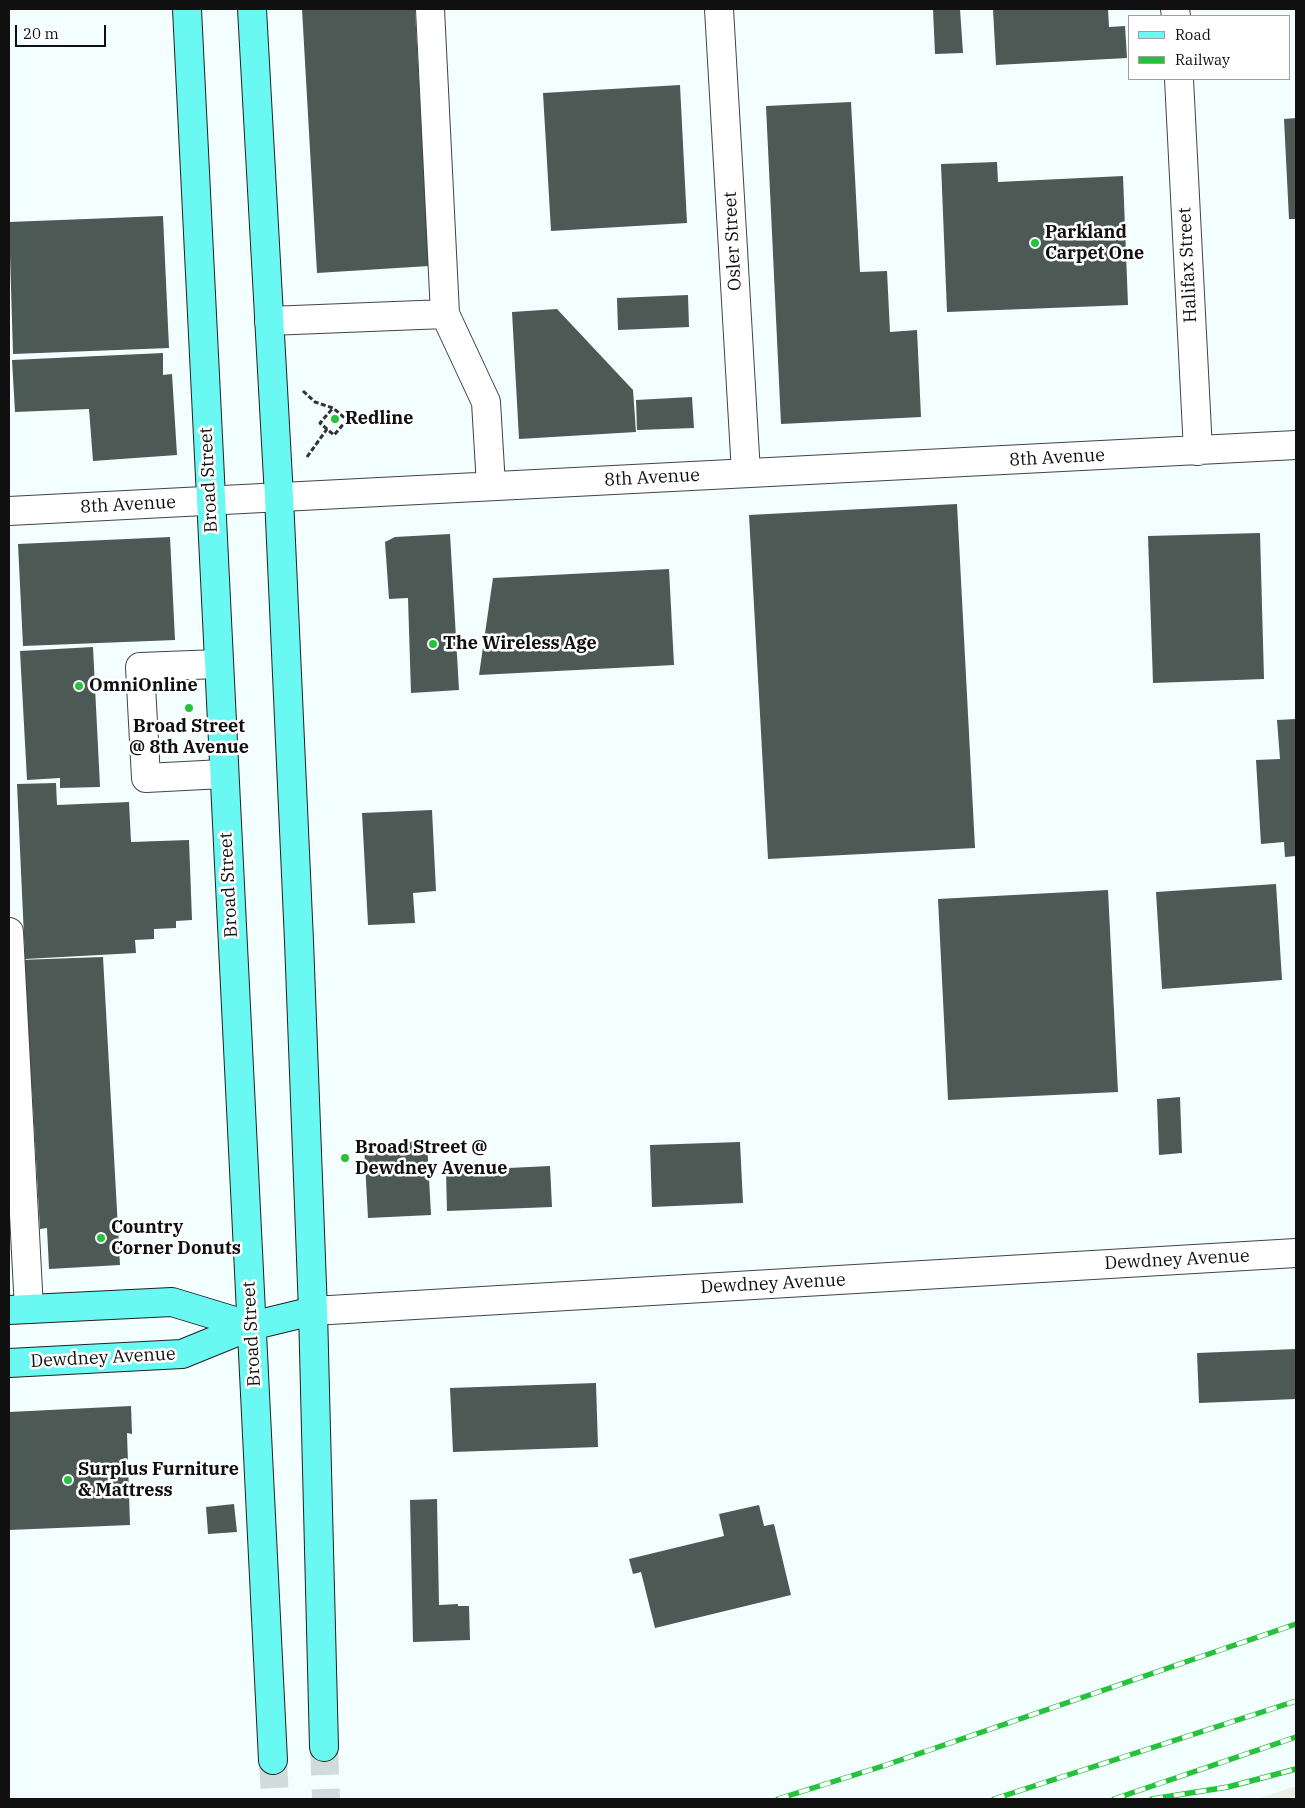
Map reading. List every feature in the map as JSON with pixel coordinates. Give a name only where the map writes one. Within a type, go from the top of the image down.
[{"type":"main road","name":"Broad Street","points":[[187,9],[223,774],[273,1760]]},
{"type":"main road","points":[[252,9],[279,497],[299,931],[313,1310],[324,1747]]},
{"type":"main road","points":[[19,1310],[172,1302],[251,1326]]},
{"type":"main road","name":"Dewdney Avenue","points":[[9,1363],[182,1354],[251,1326],[313,1310]]},
{"type":"street","points":[[430,9],[445,314],[486,402],[490,486]]},
{"type":"street","name":"Osler Street","points":[[719,9],[746,473]]},
{"type":"street","name":"Halifax Street","points":[[1179,80],[1198,451]]},
{"type":"street","points":[[269,321],[445,314]]},
{"type":"street","name":"8th Avenue","points":[[9,511],[1296,446]]},
{"type":"street","points":[[218,664],[140,667],[146,778],[223,774]]},
{"type":"street","points":[[9,932],[19,1310]]},
{"type":"street","name":"Dewdney Avenue","points":[[313,1310],[1296,1253]]},
{"type":"path","points":[[333,408],[347,420],[334,435],[320,423],[333,408]]},
{"type":"shaded area","points":[[1296,1786],[1296,1799],[1256,1799]]},
{"type":"building","points":[[302,9],[415,9],[429,266],[317,273]]},
{"type":"building","points":[[933,9],[960,9],[963,53],[935,54]]},
{"type":"building","points":[[993,9],[1108,9],[1109,27],[1125,26],[1127,58],[996,65]]},
{"type":"building","points":[[680,85],[687,223],[551,231],[543,93]]},
{"type":"building","points":[[851,102],[860,272],[887,271],[890,332],[917,330],[921,417],[781,424],[766,106]]},
{"type":"building","points":[[1296,118],[1296,219],[1289,219],[1284,119]]},
{"type":"building","name":"Parkland Carpet One","points":[[997,162],[998,182],[1123,176],[1128,305],[947,312],[941,164]]},
{"type":"building","points":[[163,216],[169,348],[13,354],[9,222]]},
{"type":"building","points":[[688,295],[689,327],[618,330],[617,298]]},
{"type":"building","points":[[557,309],[633,390],[636,432],[519,439],[512,312]]},
{"type":"building","points":[[163,353],[163,375],[172,374],[177,455],[93,461],[89,409],[15,412],[12,360]]},
{"type":"building","points":[[692,397],[694,428],[637,430],[636,400]]},
{"type":"building","points":[[957,504],[975,848],[768,859],[749,515]]},
{"type":"building","points":[[1260,533],[1264,679],[1153,683],[1148,536]]},
{"type":"building","name":"The Wireless Age","points":[[450,534],[459,690],[411,693],[408,598],[389,599],[385,542],[395,537]]},
{"type":"building","points":[[170,537],[175,640],[23,646],[18,544]]},
{"type":"building","points":[[669,569],[674,665],[479,675],[493,578]]},
{"type":"building","points":[[93,647],[100,787],[60,788],[60,778],[27,780],[20,651]]},
{"type":"building","points":[[1296,719],[1296,856],[1285,857],[1284,842],[1261,844],[1256,760],[1280,759],[1277,720]]},
{"type":"building","points":[[56,783],[57,805],[129,802],[131,842],[189,840],[192,920],[176,921],[176,928],[154,929],[154,939],[135,940],[136,953],[25,959],[17,784]]},
{"type":"building","points":[[432,810],[436,891],[413,893],[415,923],[368,925],[362,813]]},
{"type":"building","points":[[1276,884],[1282,980],[1162,989],[1156,892]]},
{"type":"building","points":[[1108,890],[1118,1092],[948,1100],[938,899]]},
{"type":"building","points":[[103,957],[120,1265],[49,1269],[47,1228],[40,1229],[32,1089],[27,1089],[19,960]]},
{"type":"building","points":[[1180,1097],[1182,1153],[1159,1155],[1157,1099]]},
{"type":"building","points":[[427,1141],[431,1215],[368,1218],[364,1144]]},
{"type":"building","points":[[740,1142],[743,1203],[652,1207],[650,1145]]},
{"type":"building","points":[[550,1166],[552,1207],[447,1211],[446,1171]]},
{"type":"building","points":[[1296,1349],[1296,1399],[1199,1403],[1197,1353]]},
{"type":"building","points":[[596,1383],[598,1447],[453,1452],[450,1388]]},
{"type":"building","name":"Surplus Furniture & Mattress","points":[[131,1406],[132,1434],[127,1433],[130,1525],[9,1530],[9,1412]]},
{"type":"building","points":[[437,1499],[439,1605],[458,1604],[458,1606],[469,1606],[470,1640],[413,1642],[410,1500]]},
{"type":"building","points":[[234,1504],[237,1532],[208,1534],[206,1507]]},
{"type":"building","points":[[759,1505],[764,1526],[774,1524],[791,1595],[655,1628],[641,1572],[633,1574],[629,1559],[724,1536],[719,1514]]},
{"type":"tunnel","points":[[324,1747],[326,1799]]},
{"type":"tunnel","points":[[273,1760],[275,1799]]},
{"type":"railway","points":[[778,1799],[886,1765],[1296,1624]]},
{"type":"railway","points":[[994,1799],[1296,1701]]},
{"type":"railway","points":[[1114,1799],[1296,1737]]},
{"type":"railway","points":[[1152,1799],[1228,1787],[1296,1769]]},
{"type":"place","name":"Parkland Carpet One","points":[[1035,243]]},
{"type":"place","name":"Redline","points":[[335,419]]},
{"type":"place","name":"The Wireless Age","points":[[433,644]]},
{"type":"place","name":"OmniOnline","points":[[79,686]]},
{"type":"place","name":"Broad Street @ 8th Avenue","points":[[189,708]]},
{"type":"place","name":"Broad Street @ Dewdney Avenue","points":[[345,1158]]},
{"type":"place","name":"Country Corner Donuts","points":[[101,1238]]},
{"type":"place","name":"Surplus Furniture & Mattress","points":[[68,1480]]}]
